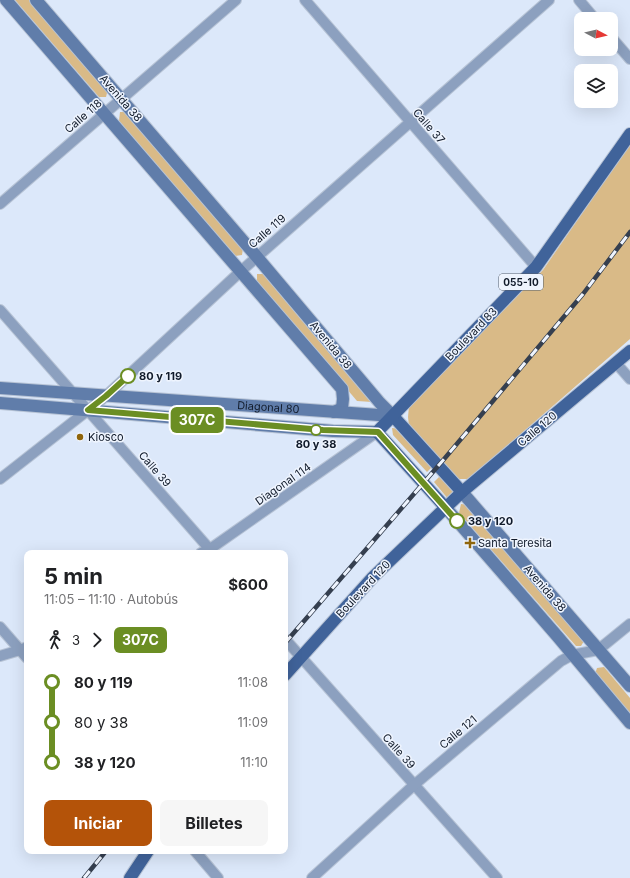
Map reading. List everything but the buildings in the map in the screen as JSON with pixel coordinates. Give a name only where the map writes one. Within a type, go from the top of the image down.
[{"type":"main road","name":"Avenida 38","points":[[6,0],[342,389],[344,399],[342,408],[334,412]]},
{"type":"main road","name":"Avenida 38","points":[[36,0],[257,257],[380,403],[462,492],[630,686]]},
{"type":"main road","name":"Boulevard 83","points":[[378,432],[536,267],[630,134]]},
{"type":"main road","name":"Calle 120","points":[[446,508],[462,492],[630,352]]},
{"type":"main road","name":"Diagonal 80","points":[[0,388],[393,416]]},
{"type":"main road","name":"Diagonal 80","points":[[0,403],[333,431],[378,432]]},
{"type":"main road","name":"Avenida 38","points":[[378,432],[446,508],[630,723]]},
{"type":"main road","name":"Boulevard 120","points":[[288,672],[373,577],[446,508]]},
{"type":"main road","points":[[130,878],[146,854]]},
{"type":"street","name":"Calle 118","points":[[0,204],[236,0]]},
{"type":"street","name":"Calle 37","points":[[305,0],[536,267]]},
{"type":"street","name":"Calle 119","points":[[0,479],[106,396],[241,271],[549,0]]},
{"type":"street","points":[[579,0],[589,12]]},
{"type":"street","points":[[618,45],[630,59]]},
{"type":"street","name":"Calle 39","points":[[0,310],[74,393],[206,550]]},
{"type":"street","points":[[616,363],[630,379]]},
{"type":"street","name":"Diagonal 114","points":[[211,550],[378,432]]},
{"type":"street","name":"Calle 121","points":[[312,878],[414,785],[561,660],[572,655],[598,650],[630,624]]},
{"type":"street","points":[[0,627],[24,651]]},
{"type":"street","name":"Calle 39","points":[[288,643],[497,878]]},
{"type":"street","points":[[0,656],[24,652]]},
{"type":"street","points":[[198,854],[218,878]]},
{"type":"shaded area","points":[[15,0],[31,0],[108,89],[106,97],[99,97]]},
{"type":"shaded area","points":[[120,112],[128,112],[243,248],[242,255],[235,256],[119,121]]},
{"type":"shaded area","points":[[630,144],[630,339],[469,479],[459,479],[452,475],[409,426],[409,406],[543,270]]},
{"type":"shaded area","points":[[257,274],[265,274],[372,402],[357,401],[257,282]]},
{"type":"shaded area","points":[[392,428],[400,429],[433,466],[427,472],[393,435]]},
{"type":"shaded area","points":[[442,474],[457,492],[449,500],[434,482]]},
{"type":"shaded area","points":[[461,504],[469,505],[584,641],[581,646],[576,646],[459,513]]},
{"type":"shaded area","points":[[604,667],[630,698],[630,715],[595,674],[597,668]]},
{"type":"railway","points":[[288,640],[445,458],[583,294],[630,232]]},
{"type":"railway","points":[[84,878],[104,854]]},
{"type":"bus line","name":"307C","points":[[128,376],[88,410],[333,431],[378,432],[457,521]]},
{"type":"place","name":"80 y 119","points":[[128,376]]},
{"type":"place","name":"80 y 38","points":[[316,430]]},
{"type":"place","name":"Kiosco","points":[[80,437]]},
{"type":"place","name":"38 y 120","points":[[457,521]]},
{"type":"place","name":"Santa Teresita","points":[[470,543]]}]
